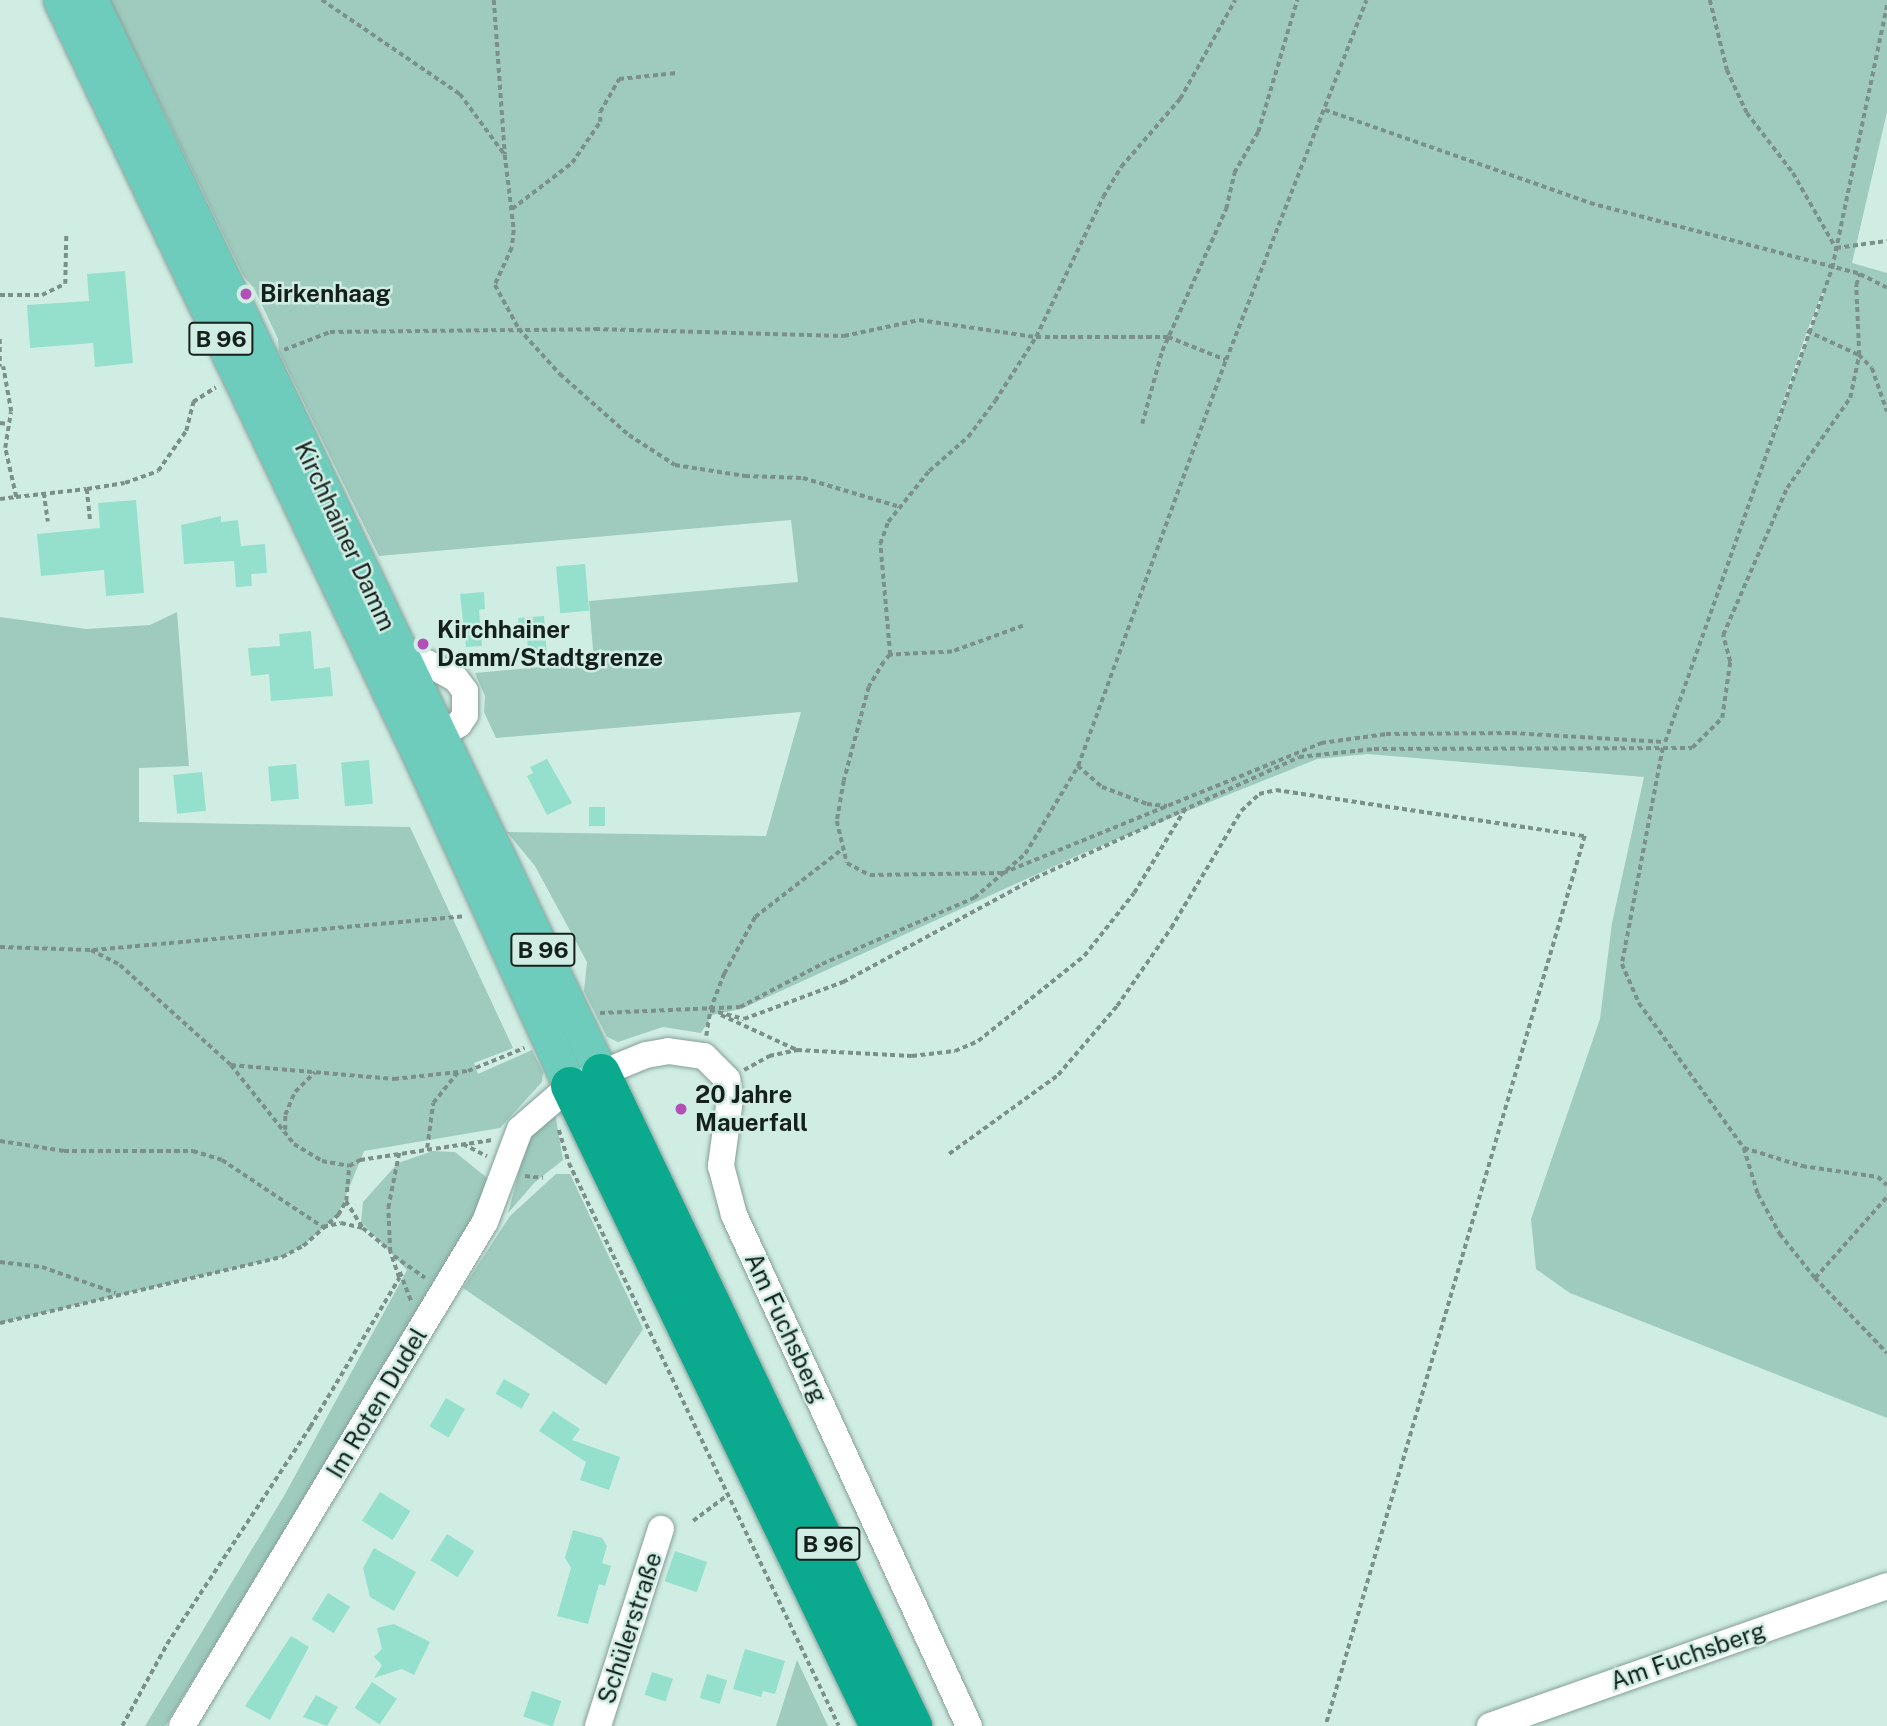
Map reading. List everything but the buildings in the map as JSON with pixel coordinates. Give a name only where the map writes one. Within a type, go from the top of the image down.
[{"type":"highway","name":"B 96","points":[[586,1079],[879,1726]]},
{"type":"highway","name":"B 96","points":[[586,1079],[913,1726]]},
{"type":"main road","name":"Kirchhainer Damm","points":[[60,0],[239,376],[429,742],[586,1079]]},
{"type":"main road","name":"Kirchhainer Damm","points":[[90,0],[403,658],[429,742],[541,1047]]},
{"type":"main road","name":"B 96","points":[[541,1047],[586,1079]]},
{"type":"street","points":[[586,1079],[646,1055],[692,1051],[717,1066],[727,1079]]},
{"type":"street","name":"Im Roten Dudel","points":[[182,1726],[496,1202],[511,1145],[537,1111],[586,1079]]},
{"type":"street","name":"Am Fuchsberg","points":[[727,1079],[730,1099],[720,1166],[734,1215],[969,1726]]},
{"type":"street","name":"Schülerstraße","points":[[598,1726],[661,1529]]},
{"type":"street","name":"Am Fuchsberg","points":[[1490,1726],[1887,1586]]},
{"type":"path","points":[[322,0],[460,94],[505,155]]},
{"type":"path","points":[[494,0],[505,155],[512,209],[512,248],[495,285],[519,330],[560,374],[629,435],[675,465],[745,476],[803,478],[897,506]]},
{"type":"path","points":[[1235,0],[1180,99],[1121,167],[1102,197],[1036,337],[968,437],[897,506],[880,544],[890,655],[869,687],[844,780],[837,821],[841,850],[847,863],[870,875],[1003,873],[1170,806],[1291,752],[1386,734],[1512,733],[1665,742]]},
{"type":"path","points":[[1142,424],[1168,337],[1226,209],[1234,173],[1258,132],[1297,0]]},
{"type":"path","points":[[596,1014],[740,1007],[822,964],[974,898],[1025,854],[1078,766],[1226,360],[1366,0]]},
{"type":"path","points":[[1710,0],[1727,70],[1748,113],[1793,173],[1836,248]]},
{"type":"path","points":[[1887,4],[1832,268],[1807,331],[1663,749],[1622,964],[1639,1003],[1744,1148],[1763,1204],[1815,1278],[1887,1353]]},
{"type":"path","points":[[512,209],[572,163],[600,122],[600,112],[619,79],[677,73]]},
{"type":"path","points":[[1325,110],[1590,203],[1860,274],[1887,288]]},
{"type":"path","points":[[0,295],[42,295],[65,284],[66,236]]},
{"type":"path","points":[[1836,248],[1887,241]]},
{"type":"path","points":[[710,1010],[744,1019],[843,982],[1035,878],[1299,757],[1374,750],[1692,748],[1722,718],[1730,662],[1723,635],[1787,488],[1850,397],[1859,355],[1856,285],[1860,274]]},
{"type":"path","points":[[276,354],[330,332],[519,330],[844,336],[919,320],[1036,337],[1168,337],[1226,360]]},
{"type":"path","points":[[1807,331],[1859,355],[1872,368],[1887,411]]},
{"type":"path","points":[[0,339],[1,367],[11,412],[5,448],[16,497]]},
{"type":"path","points":[[0,499],[125,484],[158,471],[186,431],[193,402],[239,376]]},
{"type":"path","points":[[0,423],[8,424]]},
{"type":"path","points":[[87,489],[90,520]]},
{"type":"path","points":[[44,494],[48,522]]},
{"type":"path","points":[[890,655],[952,652],[1023,626]]},
{"type":"path","points":[[1078,766],[1102,787],[1147,804],[1170,806]]},
{"type":"path","points":[[949,1154],[1058,1074],[1108,1016],[1171,928],[1241,811],[1259,794],[1276,790],[1585,836],[1326,1725]]},
{"type":"path","points":[[727,1079],[769,1056],[797,1050],[912,1056],[955,1051],[978,1041],[1084,956],[1133,893],[1185,807]]},
{"type":"path","points":[[710,1010],[755,917],[841,850]]},
{"type":"path","points":[[0,947],[91,950],[464,916]]},
{"type":"path","points":[[91,950],[120,965],[230,1065],[285,1133],[322,1161],[349,1166],[428,1148],[492,1140],[511,1145]]},
{"type":"path","points":[[710,1010],[797,1050]]},
{"type":"path","points":[[230,1065],[394,1079],[458,1072],[541,1047]]},
{"type":"path","points":[[285,1133],[285,1115],[295,1092],[315,1072]]},
{"type":"path","points":[[428,1148],[433,1103],[458,1072]]},
{"type":"path","points":[[0,1141],[64,1151],[193,1151],[222,1160],[323,1227],[341,1223],[363,1228]]},
{"type":"path","points":[[1744,1148],[1802,1166],[1878,1177],[1887,1185]]},
{"type":"path","points":[[122,1726],[167,1644],[399,1278],[390,1252],[388,1208],[399,1153]]},
{"type":"path","points":[[569,1163],[839,1726]]},
{"type":"path","points":[[0,1323],[117,1293],[263,1264],[303,1246],[346,1201],[349,1166]]},
{"type":"path","points":[[1815,1278],[1887,1197]]},
{"type":"path","points":[[346,1201],[363,1228],[390,1252],[446,1289]]},
{"type":"path","points":[[0,1262],[42,1267],[117,1293]]},
{"type":"path","points":[[693,1521],[729,1494]]},
{"type":"green space","points":[[110,0],[1887,0],[1887,112],[1852,263],[1887,273],[1887,1418],[1570,1293],[1536,1269],[1531,1219],[1600,1019],[1612,923],[1644,777],[1367,754],[1317,759],[1081,854],[741,1009],[712,1015],[701,1033],[663,1027],[618,1042],[607,1037],[584,991],[587,962],[535,866],[507,832],[766,836],[801,712],[496,738],[484,712],[485,696],[475,673],[594,662],[589,601],[798,582],[791,520],[379,556],[279,352],[278,339],[254,288],[244,277]],"holes":[[[1825,290],[1764,459],[1807,331]]]},
{"type":"green space","points":[[177,612],[189,766],[139,768],[139,822],[410,827],[513,1048],[474,1063],[478,1074],[532,1050],[543,1072],[542,1082],[500,1128],[364,1151],[338,1215],[303,1246],[282,1257],[0,1323],[0,617],[86,629],[150,625]]},
{"type":"green space","points":[[555,1113],[563,1160],[535,1182],[508,1213],[527,1141]]},
{"type":"green space","points":[[433,1151],[455,1152],[492,1182],[486,1200],[165,1726],[145,1726],[284,1496],[407,1270],[361,1222],[363,1202],[398,1163]]},
{"type":"green space","points":[[556,1174],[570,1174],[643,1329],[606,1385],[463,1288],[510,1216]]},
{"type":"green space","points":[[797,1660],[828,1726],[776,1726]]},
{"type":"place","name":"Birkenhaag","points":[[246,294]]},
{"type":"place","name":"Kirchhainer Damm/Stadtgrenze","points":[[423,644]]},
{"type":"place","name":"20 Jahre Mauerfall","points":[[681,1109]]}]
